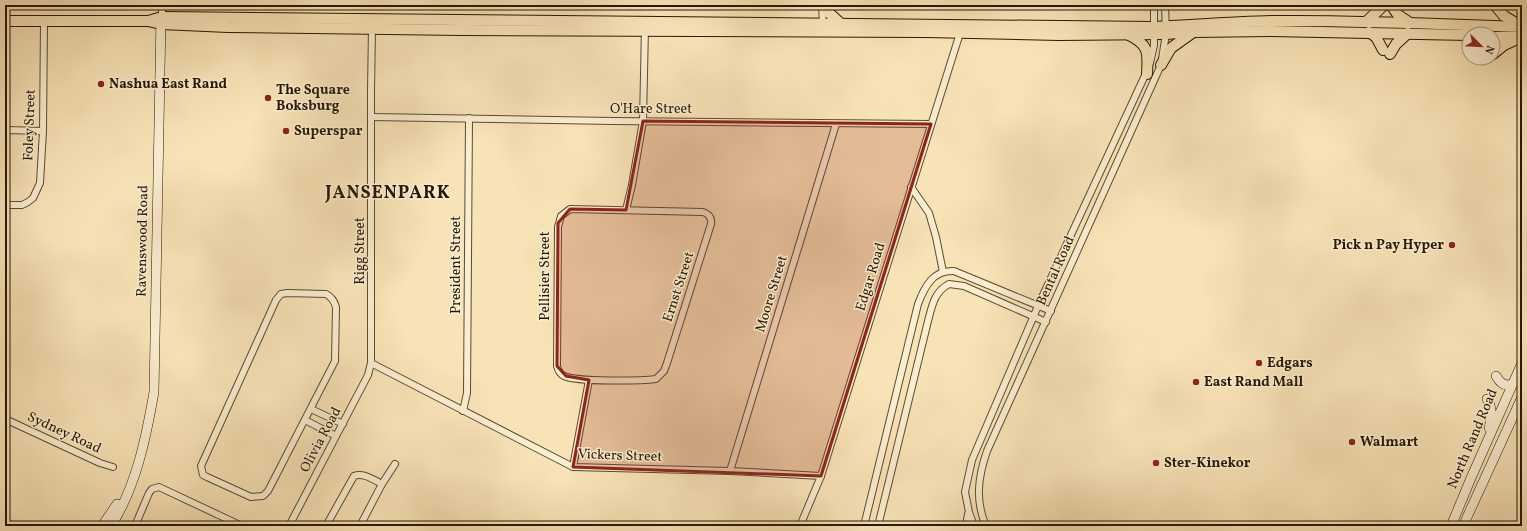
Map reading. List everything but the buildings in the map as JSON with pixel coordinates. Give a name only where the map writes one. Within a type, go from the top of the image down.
[{"type":"main road","points":[[823,5],[840,23]]},
{"type":"main road","points":[[1366,22],[1384,5]]},
{"type":"main road","points":[[1391,5],[1409,28]]},
{"type":"main road","points":[[1495,5],[1504,16],[1522,27]]},
{"type":"main road","points":[[5,21],[161,20],[372,24],[462,30],[688,26],[823,28],[960,33],[1128,35],[1154,30]]},
{"type":"main road","points":[[372,24],[462,20],[645,26]]},
{"type":"main road","points":[[462,20],[462,30]]},
{"type":"main road","points":[[1166,30],[1271,21],[1366,22],[1461,34]]},
{"type":"main road","points":[[823,28],[840,23],[1166,30],[1193,32],[1369,32],[1409,28],[1522,27]]},
{"type":"main road","points":[[1369,32],[1376,37],[1387,52],[1396,44],[1409,28]]},
{"type":"main road","points":[[1161,65],[1171,48],[1193,32]]},
{"type":"main road","points":[[1128,35],[1140,40],[1145,46],[1148,56],[1147,74]]},
{"type":"main road","points":[[1501,37],[1522,37]]},
{"type":"main road","points":[[1501,47],[1522,37]]},
{"type":"street","name":"Ravenswood Road","points":[[110,526],[130,490],[149,420],[154,392],[162,5]]},
{"type":"street","points":[[823,5],[823,28]]},
{"type":"street","name":"Bental Road","points":[[974,526],[969,512],[966,492],[972,460],[1033,317],[1147,74],[1153,51],[1154,5]]},
{"type":"street","name":"Bental Road","points":[[986,526],[978,495],[982,465],[1161,65],[1166,30],[1165,5]]},
{"type":"street","name":"Foley Street","points":[[5,205],[22,205],[28,202],[33,198],[39,188],[43,131],[44,21]]},
{"type":"street","name":"Rigg Street","points":[[372,24],[372,363]]},
{"type":"street","points":[[626,210],[632,185],[643,121],[645,26]]},
{"type":"street","name":"Edgar Road","points":[[800,526],[821,476],[960,33]]},
{"type":"street","name":"O'Hare Street","points":[[371,117],[931,124]]},
{"type":"street","name":"President Street","points":[[463,411],[467,393],[469,118]]},
{"type":"street","name":"Moore Street","points":[[730,471],[836,124]]},
{"type":"street","points":[[5,130],[43,131]]},
{"type":"street","points":[[911,187],[929,214],[936,236],[943,272]]},
{"type":"street","name":"Pellisier Street","points":[[589,380],[566,376],[559,371],[557,366],[558,223],[561,216],[570,209],[626,210]]},
{"type":"street","name":"Ernst Street","points":[[589,380],[650,380],[656,379],[664,371],[711,224],[709,216],[703,212],[626,210]]},
{"type":"street","points":[[864,526],[918,304],[923,291],[932,278],[943,272],[954,271],[1051,311]]},
{"type":"street","points":[[878,526],[928,321],[935,298],[939,292],[949,284],[964,286],[1046,322]]},
{"type":"street","points":[[287,292],[326,294],[334,301],[336,307],[335,361],[311,408],[268,491],[263,496],[252,497],[203,475],[201,466],[276,300],[281,294],[287,292]]},
{"type":"street","name":"Vickers Street","points":[[372,363],[573,467],[730,471],[821,476]]},
{"type":"street","name":"Olivia Road","points":[[289,526],[368,375],[372,363]]},
{"type":"street","name":"North Rand Road","points":[[1451,526],[1522,363]]},
{"type":"street","points":[[1496,376],[1503,384],[1512,384]]},
{"type":"street","points":[[573,467],[589,380]]},
{"type":"street","name":"North Rand Road","points":[[1463,526],[1522,397]]},
{"type":"street","points":[[1480,458],[1491,422],[1491,405],[1487,400]]},
{"type":"street","points":[[311,408],[343,424]]},
{"type":"street","name":"Sydney Road","points":[[5,419],[100,463],[113,466]]},
{"type":"street","points":[[304,420],[336,436]]},
{"type":"street","points":[[360,526],[382,484],[395,464]]},
{"type":"street","name":"Ravenswood Road","points":[[102,526],[125,487],[134,476]]},
{"type":"street","points":[[326,526],[354,476],[365,476],[382,484]]},
{"type":"street","points":[[135,526],[149,493],[156,487],[165,489],[242,526]]},
{"type":"street","points":[[966,526],[969,512]]},
{"type":"highlighted area","points":[[643,121],[931,124],[821,476],[573,467],[589,380],[566,376],[557,366],[558,223],[570,209],[626,210]]},
{"type":"place","name":"Nashua East Rand","points":[[101,84]]},
{"type":"place","name":"The Square Boksburg","points":[[268,98]]},
{"type":"place","name":"Superspar","points":[[286,131]]},
{"type":"place","name":"Pick n Pay Hyper","points":[[1452,245]]},
{"type":"place","name":"Edgars","points":[[1259,363]]},
{"type":"place","name":"East Rand Mall","points":[[1196,382]]},
{"type":"place","name":"Walmart","points":[[1352,442]]},
{"type":"place","name":"Ster-Kinekor","points":[[1156,463]]},
{"type":"district","name":"JANSENPARK","points":[[388,193]]}]
